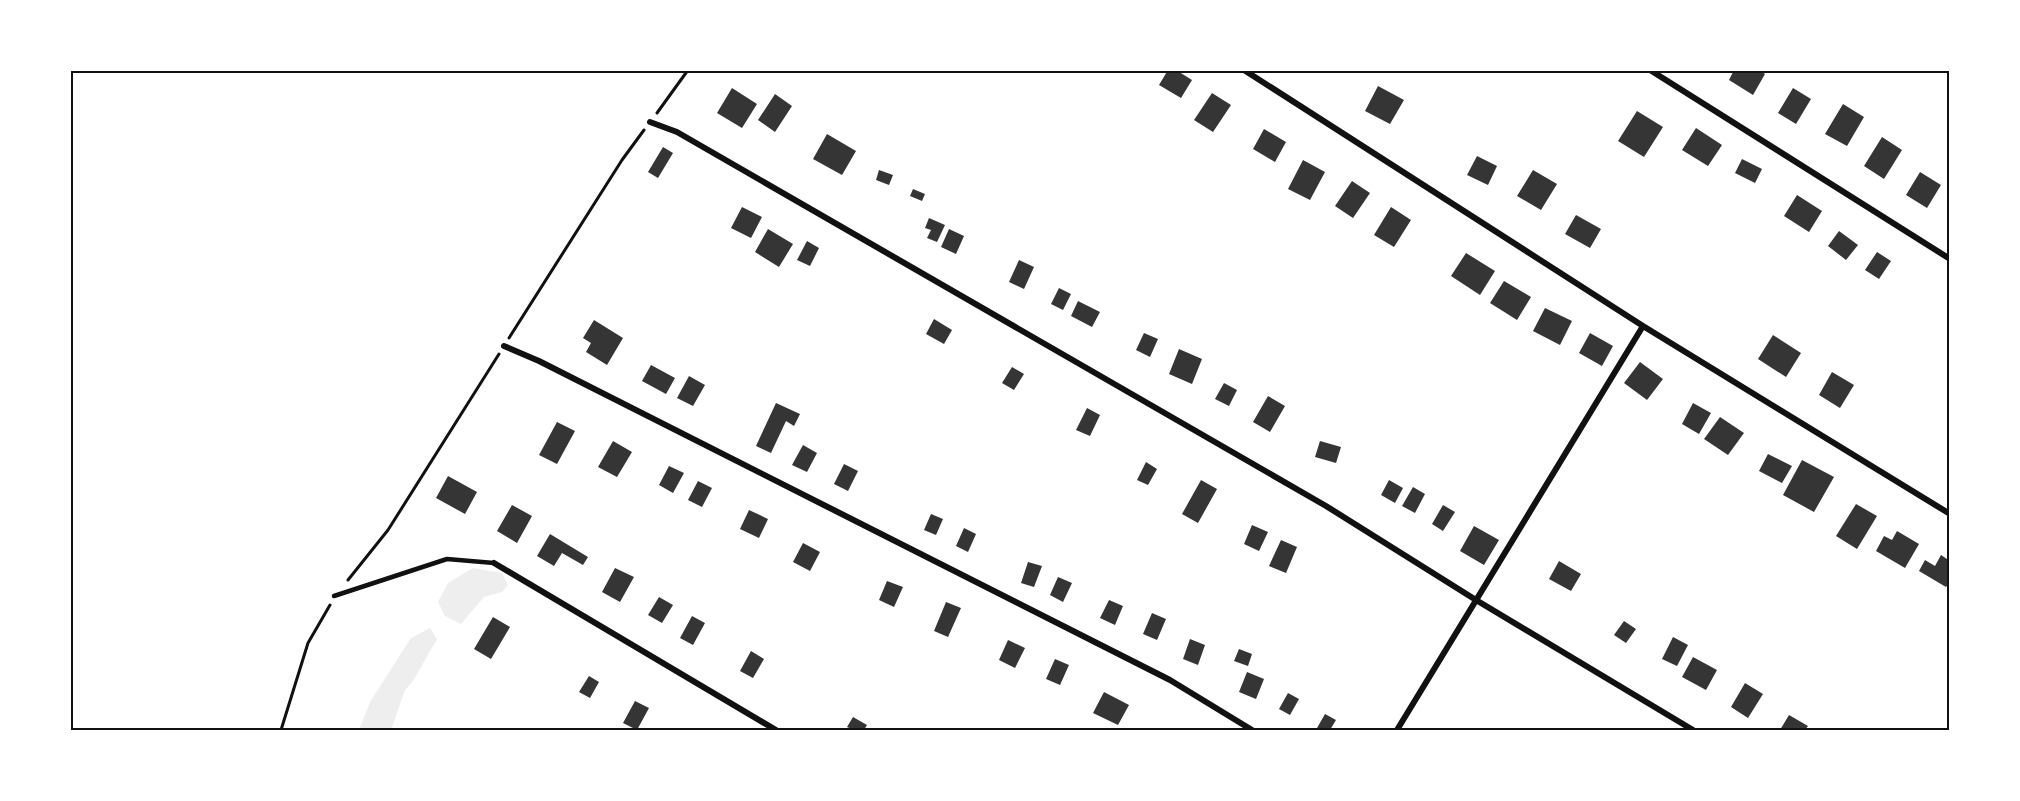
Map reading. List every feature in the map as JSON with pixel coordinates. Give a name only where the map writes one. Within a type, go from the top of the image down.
[{"type":"street","points":[[1244,70],[1643,326],[1950,514]]},
{"type":"street","points":[[1650,70],[1950,259]]},
{"type":"street","points":[[651,122],[677,132],[1316,500],[1476,600],[1693,730]]},
{"type":"street","points":[[1397,730],[1643,326]]},
{"type":"street","points":[[504,346],[1170,680],[1252,730]]},
{"type":"street","points":[[494,563],[776,730]]},
{"type":"lane","points":[[334,596],[447,559],[494,563]]},
{"type":"path","points":[[281,730],[308,643],[334,596],[388,530],[622,159],[688,70]]},
{"type":"shaded area","points":[[473,568],[502,573],[508,585],[502,592],[484,597],[461,624],[445,616],[438,602],[448,583]]},
{"type":"shaded area","points":[[430,628],[437,639],[413,681],[405,690],[391,730],[359,730],[370,702],[411,638]]},
{"type":"building","points":[[1168,70],[1176,70],[1192,80],[1181,98],[1159,85]]},
{"type":"building","points":[[1734,70],[1759,70],[1765,74],[1753,95],[1729,80]]},
{"type":"building","points":[[1378,86],[1404,100],[1390,124],[1365,111]]},
{"type":"building","points":[[732,88],[757,104],[742,128],[717,113]]},
{"type":"building","points":[[1793,88],[1811,99],[1796,124],[1778,113]]},
{"type":"building","points":[[1212,93],[1231,105],[1213,132],[1194,120]]},
{"type":"building","points":[[775,94],[792,106],[775,132],[758,120]]},
{"type":"building","points":[[1843,104],[1864,117],[1847,146],[1825,134]]},
{"type":"building","points":[[1637,111],[1663,127],[1644,157],[1618,141]]},
{"type":"building","points":[[1696,128],[1722,145],[1708,166],[1682,150]]},
{"type":"building","points":[[1264,129],[1286,142],[1275,162],[1253,149]]},
{"type":"building","points":[[827,134],[856,151],[842,175],[813,159]]},
{"type":"building","points":[[1882,137],[1902,150],[1884,179],[1864,166]]},
{"type":"building","points":[[663,147],[673,153],[658,178],[648,172]]},
{"type":"building","points":[[1477,156],[1497,166],[1488,185],[1467,175]]},
{"type":"building","points":[[1742,159],[1762,169],[1755,183],[1735,173]]},
{"type":"building","points":[[1303,160],[1325,172],[1310,200],[1288,189]]},
{"type":"building","points":[[879,170],[893,175],[889,185],[876,180]]},
{"type":"building","points":[[1533,170],[1557,184],[1541,210],[1517,196]]},
{"type":"building","points":[[1920,172],[1941,185],[1927,208],[1906,195]]},
{"type":"building","points":[[1352,181],[1370,193],[1353,218],[1335,206]]},
{"type":"building","points":[[913,189],[925,194],[922,201],[910,196]]},
{"type":"building","points":[[1797,195],[1822,211],[1809,232],[1784,216]]},
{"type":"building","points":[[742,207],[762,217],[751,238],[731,228]]},
{"type":"building","points":[[1391,207],[1411,220],[1394,247],[1374,235]]},
{"type":"building","points":[[1576,215],[1601,229],[1590,248],[1565,234]]},
{"type":"building","points":[[929,218],[945,225],[937,242],[927,238],[931,230],[925,228]]},
{"type":"building","points":[[768,229],[793,244],[779,267],[755,252]]},
{"type":"building","points":[[949,229],[964,236],[956,254],[941,247]]},
{"type":"building","points":[[1839,231],[1858,245],[1846,260],[1828,246]]},
{"type":"building","points":[[807,241],[819,248],[810,266],[797,260]]},
{"type":"building","points":[[1877,252],[1891,261],[1879,279],[1865,270]]},
{"type":"building","points":[[1466,253],[1495,271],[1480,295],[1451,276]]},
{"type":"building","points":[[1019,260],[1034,267],[1024,289],[1009,282]]},
{"type":"building","points":[[1504,281],[1531,297],[1517,320],[1490,303]]},
{"type":"building","points":[[1059,288],[1071,294],[1063,310],[1051,304]]},
{"type":"building","points":[[1078,301],[1100,312],[1092,327],[1071,316]]},
{"type":"building","points":[[1545,308],[1572,321],[1560,345],[1533,331]]},
{"type":"building","points":[[934,319],[952,330],[944,344],[926,334]]},
{"type":"building","points":[[594,320],[623,338],[607,365],[586,352],[591,343],[583,338]]},
{"type":"building","points":[[1144,333],[1158,339],[1150,357],[1136,350]]},
{"type":"building","points":[[1590,333],[1613,346],[1602,366],[1579,353]]},
{"type":"building","points":[[1773,335],[1801,353],[1786,377],[1758,359]]},
{"type":"building","points":[[1179,349],[1202,359],[1192,384],[1169,374]]},
{"type":"building","points":[[1640,362],[1663,379],[1647,400],[1624,383]]},
{"type":"building","points":[[651,365],[675,378],[666,394],[642,381]]},
{"type":"building","points":[[1012,367],[1024,374],[1014,390],[1002,383]]},
{"type":"building","points":[[1832,372],[1854,385],[1840,408],[1819,395]]},
{"type":"building","points":[[689,376],[705,385],[693,406],[677,398]]},
{"type":"building","points":[[1224,383],[1237,390],[1229,406],[1215,399]]},
{"type":"building","points":[[1268,396],[1285,406],[1270,432],[1253,422]]},
{"type":"building","points":[[776,403],[800,414],[794,426],[786,421],[771,453],[756,446]]},
{"type":"building","points":[[1693,403],[1711,413],[1699,434],[1682,424]]},
{"type":"building","points":[[1087,408],[1100,415],[1090,436],[1076,430]]},
{"type":"building","points":[[1720,417],[1744,433],[1728,455],[1704,439]]},
{"type":"building","points":[[557,422],[575,431],[557,464],[539,455]]},
{"type":"building","points":[[613,441],[632,452],[617,477],[598,467]]},
{"type":"building","points":[[1320,441],[1341,447],[1336,463],[1315,457]]},
{"type":"building","points":[[803,445],[817,453],[807,472],[792,465]]},
{"type":"building","points":[[1768,454],[1792,466],[1782,483],[1759,471]]},
{"type":"building","points":[[1802,460],[1834,477],[1814,512],[1783,495]]},
{"type":"building","points":[[1146,462],[1157,469],[1148,485],[1137,480]]},
{"type":"building","points":[[844,464],[858,471],[848,491],[834,484]]},
{"type":"building","points":[[669,466],[684,473],[673,493],[659,485]]},
{"type":"building","points":[[448,476],[477,492],[465,514],[436,498]]},
{"type":"building","points":[[1201,480],[1217,489],[1198,523],[1182,514]]},
{"type":"building","points":[[1389,480],[1403,488],[1395,503],[1381,495]]},
{"type":"building","points":[[698,481],[712,488],[702,507],[688,500]]},
{"type":"building","points":[[1413,487],[1425,494],[1415,513],[1402,506]]},
{"type":"building","points":[[1856,504],[1877,516],[1857,549],[1836,536]]},
{"type":"building","points":[[512,505],[532,516],[517,543],[497,531]]},
{"type":"building","points":[[1443,505],[1455,512],[1443,531],[1432,524]]},
{"type":"building","points":[[749,510],[768,519],[759,538],[740,529]]},
{"type":"building","points":[[931,514],[943,519],[936,535],[924,530]]},
{"type":"building","points":[[1252,525],[1268,532],[1259,551],[1244,544]]},
{"type":"building","points":[[1474,526],[1499,540],[1484,565],[1460,551]]},
{"type":"building","points":[[964,528],[976,534],[968,552],[956,546]]},
{"type":"building","points":[[1897,531],[1919,544],[1905,568],[1876,551],[1884,536],[1892,540]]},
{"type":"building","points":[[550,534],[588,557],[583,565],[562,553],[554,566],[537,556]]},
{"type":"building","points":[[1281,540],[1297,547],[1286,573],[1269,566]]},
{"type":"building","points":[[803,543],[820,552],[810,571],[793,562]]},
{"type":"building","points":[[1941,555],[1950,561],[1950,582],[1946,587],[1919,571],[1925,560],[1935,566]]},
{"type":"building","points":[[1559,561],[1581,574],[1571,591],[1549,579]]},
{"type":"building","points":[[1028,562],[1042,566],[1034,587],[1021,583]]},
{"type":"building","points":[[615,568],[634,577],[620,602],[602,592]]},
{"type":"building","points":[[1058,577],[1072,583],[1063,602],[1050,595]]},
{"type":"building","points":[[887,581],[903,587],[894,607],[879,600]]},
{"type":"building","points":[[659,597],[673,605],[662,623],[648,615]]},
{"type":"building","points":[[1109,600],[1123,606],[1115,625],[1100,618]]},
{"type":"building","points":[[946,602],[961,608],[948,637],[934,631]]},
{"type":"building","points":[[1152,613],[1166,619],[1157,640],[1143,634]]},
{"type":"building","points":[[692,616],[705,623],[693,645],[680,638]]},
{"type":"building","points":[[493,617],[510,627],[491,659],[474,649]]},
{"type":"building","points":[[1624,621],[1636,629],[1626,643],[1614,635]]},
{"type":"building","points":[[1673,637],[1688,645],[1677,666],[1662,659]]},
{"type":"building","points":[[1190,639],[1205,645],[1198,665],[1183,659]]},
{"type":"building","points":[[1008,640],[1025,648],[1015,668],[999,660]]},
{"type":"building","points":[[1239,649],[1252,654],[1248,666],[1234,661]]},
{"type":"building","points":[[751,651],[764,659],[753,678],[740,671]]},
{"type":"building","points":[[1693,657],[1717,670],[1706,690],[1682,677]]},
{"type":"building","points":[[1055,659],[1069,665],[1060,685],[1046,679]]},
{"type":"building","points":[[1247,672],[1264,679],[1256,699],[1239,692]]},
{"type":"building","points":[[589,676],[599,682],[590,698],[579,692]]},
{"type":"building","points":[[1745,683],[1763,694],[1748,718],[1731,707]]},
{"type":"building","points":[[1104,692],[1129,705],[1118,725],[1093,713]]},
{"type":"building","points":[[1288,693],[1299,699],[1290,715],[1279,709]]},
{"type":"building","points":[[635,701],[649,708],[637,730],[623,723]]},
{"type":"building","points":[[1325,714],[1336,720],[1330,730],[1317,728]]},
{"type":"building","points":[[1789,715],[1808,726],[1805,730],[1780,730]]},
{"type":"building","points":[[853,717],[867,725],[864,730],[847,727]]}]
